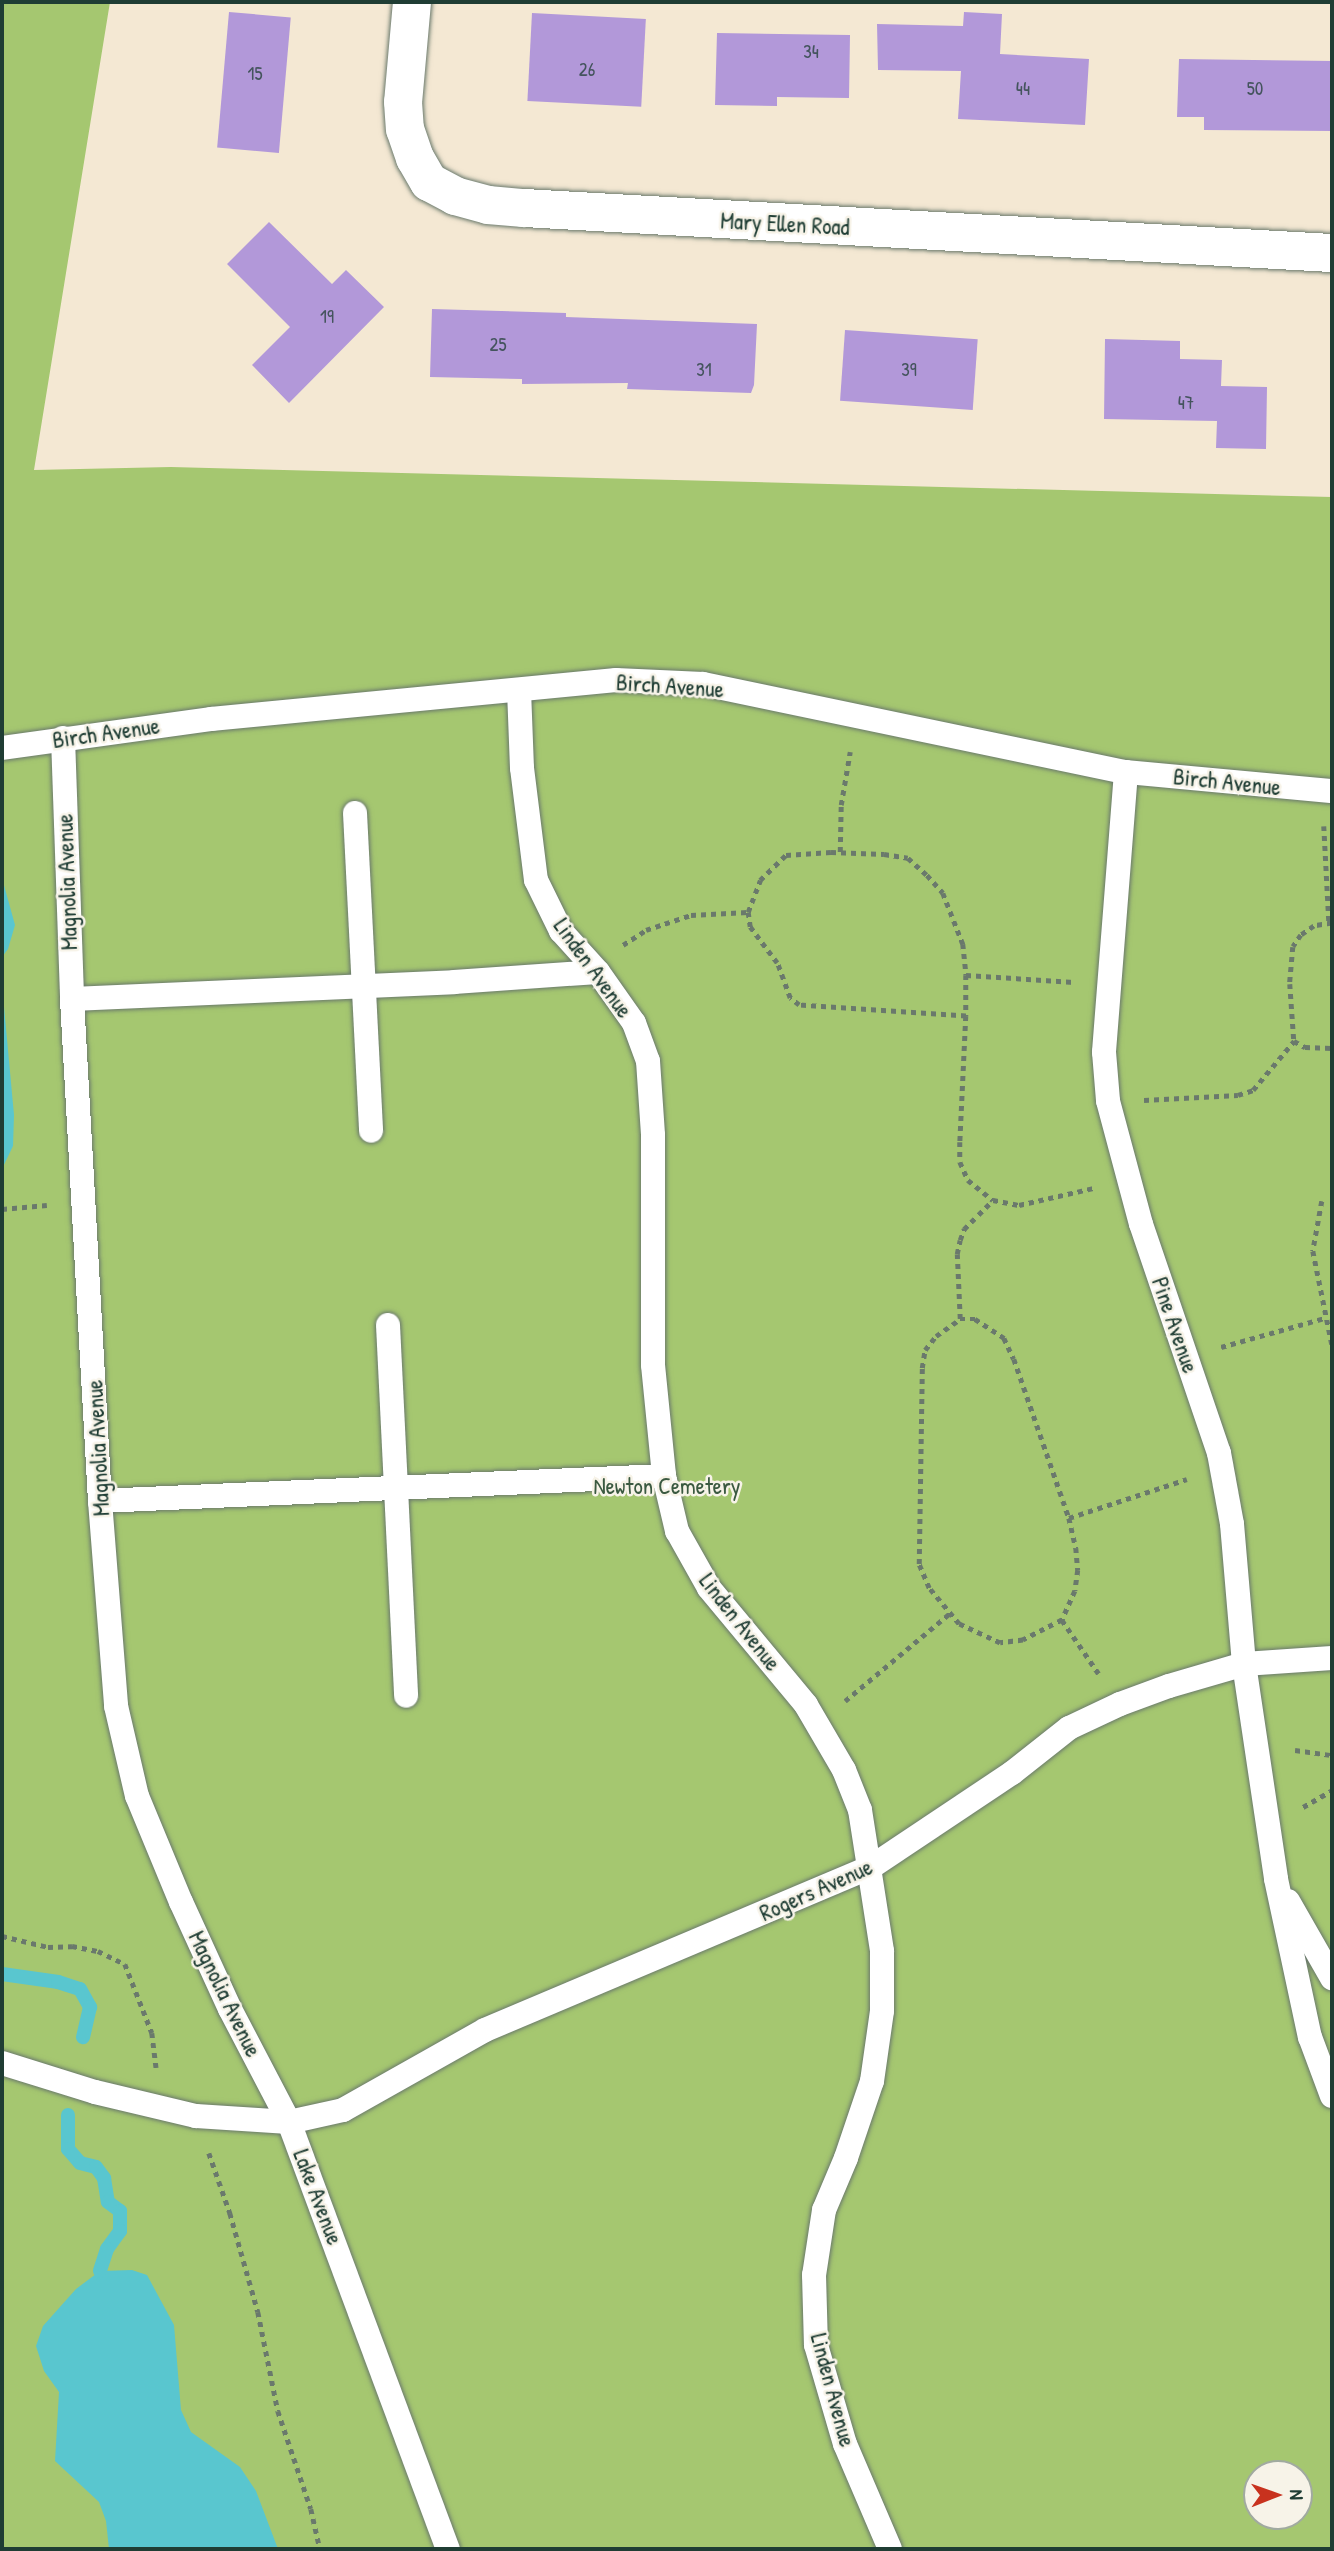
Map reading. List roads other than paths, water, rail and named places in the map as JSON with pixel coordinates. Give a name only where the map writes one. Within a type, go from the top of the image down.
[{"type":"street","name":"Mary Ellen Road","points":[[412,2],[403,102],[405,129],[415,158],[429,182],[455,196],[488,205],[524,208],[1332,253]]},
{"type":"lane","name":"Birch Avenue","points":[[2,748],[224,718],[616,680],[703,684],[1126,772],[1327,790]]},
{"type":"lane","name":"Linden Avenue","points":[[519,690],[522,768],[536,880],[561,930],[598,972],[634,1023],[648,1061],[653,1135],[653,1366],[664,1476],[677,1531],[709,1588],[806,1704],[844,1770],[860,1810],[882,1951],[880,2023],[872,2081],[846,2158],[824,2210],[814,2289],[816,2345],[845,2444],[890,2549]]},
{"type":"lane","name":"Magnolia Avenue","points":[[63,738],[72,999],[100,1501],[116,1706],[137,1796],[225,1997],[289,2122]]},
{"type":"lane","name":"Pine Avenue","points":[[1126,772],[1104,1052],[1108,1101],[1129,1178],[1221,1468],[1233,1524],[1244,1664],[1276,1879],[1310,2037],[1332,2096]]},
{"type":"lane","points":[[355,813],[371,1131]]},
{"type":"lane","points":[[72,999],[598,972]]},
{"type":"lane","points":[[388,1325],[406,1696]]},
{"type":"lane","points":[[100,1501],[664,1476]]},
{"type":"lane","name":"Rogers Avenue","points":[[289,2122],[343,2110],[485,2030],[871,1867],[1012,1773],[1069,1728],[1121,1704],[1169,1686],[1244,1664],[1332,1658]]},
{"type":"lane","points":[[1276,1879],[1332,1978]]},
{"type":"lane","name":"Lake Avenue","points":[[2,2063],[95,2092],[196,2116],[289,2122],[448,2549]]},
{"type":"water","points":[[2,878],[15,925],[8,949],[2,957]]},
{"type":"water","points":[[2,985],[14,1115],[13,1146],[2,1169]]},
{"type":"water","points":[[132,2270],[147,2275],[174,2325],[181,2410],[191,2432],[240,2467],[256,2491],[278,2549],[109,2549],[106,2521],[99,2502],[55,2461],[59,2392],[44,2371],[36,2346],[43,2326],[76,2289],[100,2271]]},
{"type":"waterway","points":[[2,1974],[58,1982],[80,1989],[90,2007],[83,2037]]},
{"type":"waterway","points":[[68,2115],[68,2149],[80,2163],[96,2167],[104,2178],[108,2202],[120,2211],[120,2231],[107,2249],[100,2271]]},
{"type":"park label","name":"Newton Cemetery","points":[[667,1486]]}]
